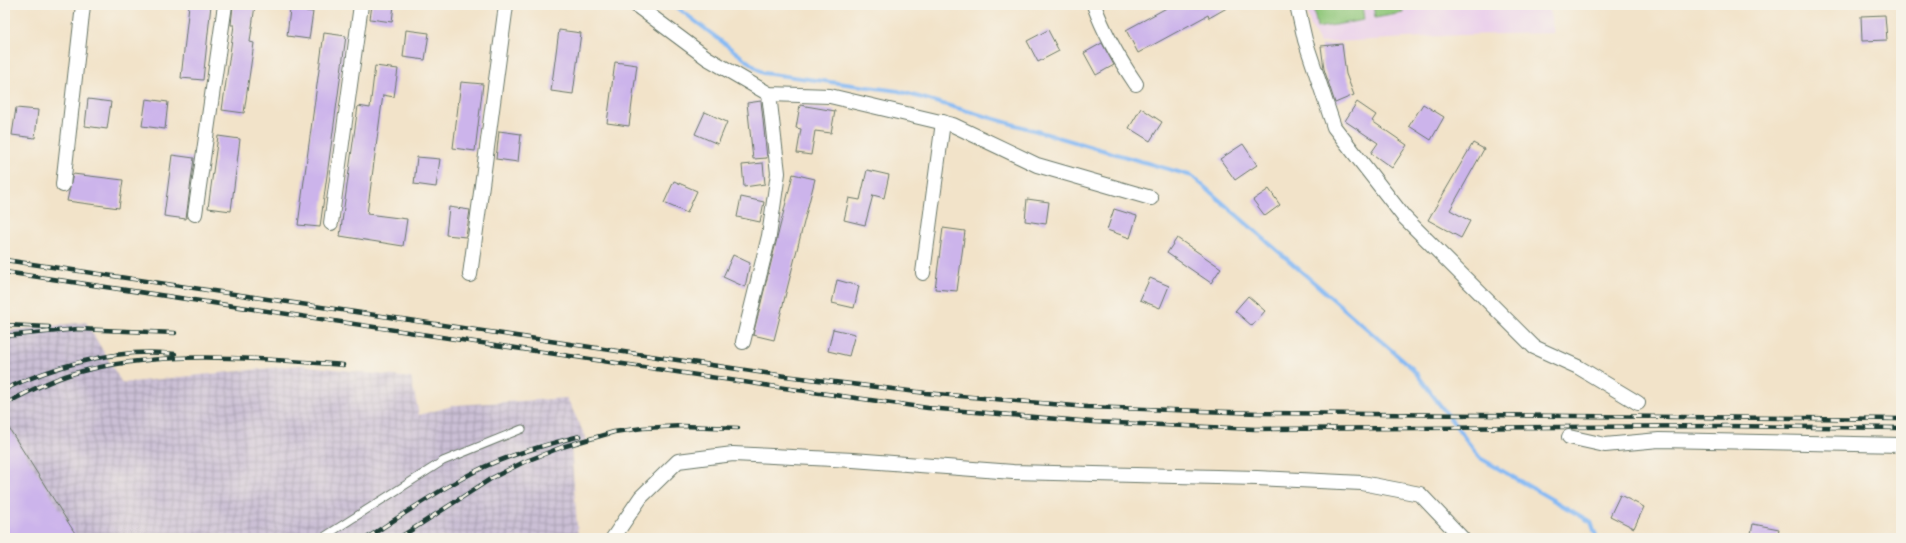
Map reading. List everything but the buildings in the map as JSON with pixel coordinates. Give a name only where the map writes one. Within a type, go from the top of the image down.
[{"type":"street","points":[[63,185],[83,5]]},
{"type":"street","points":[[195,214],[225,5]]},
{"type":"street","points":[[331,223],[361,5]]},
{"type":"street","points":[[470,275],[506,5]]},
{"type":"street","points":[[636,5],[707,58],[769,94],[830,96],[943,122],[953,125],[1037,165],[1151,198]]},
{"type":"street","points":[[1094,5],[1101,25],[1122,64],[1136,84]]},
{"type":"street","points":[[1297,5],[1305,40],[1334,127],[1404,217],[1534,347],[1578,367],[1638,403]]},
{"type":"street","points":[[743,342],[769,236],[778,173],[769,94]]},
{"type":"street","points":[[923,273],[943,122]]},
{"type":"street","points":[[1569,437],[1605,445],[1659,440],[1901,445]]},
{"type":"street","points":[[613,538],[641,497],[678,461],[733,454],[853,460],[1013,472],[1257,478],[1362,483],[1420,494],[1462,538]]},
{"type":"lane","points":[[322,538],[443,461],[522,428]]},
{"type":"shaded area","points":[[1306,5],[1548,5],[1554,33],[1459,35],[1320,43],[1311,26]]},
{"type":"shaded area","points":[[86,322],[122,383],[300,365],[411,378],[419,415],[456,405],[567,398],[587,440],[571,447],[578,538],[5,538],[5,331]]},
{"type":"green space","points":[[1313,5],[1362,5],[1364,20],[1317,28]]},
{"type":"green space","points":[[1373,5],[1402,5],[1403,13],[1375,18]]},
{"type":"waterway","points":[[674,5],[763,73],[898,91],[1192,176],[1413,369],[1480,458],[1591,522],[1597,538]]},
{"type":"railway","points":[[5,260],[785,376],[926,393],[1087,407],[1258,413],[1901,419]]},
{"type":"railway","points":[[5,272],[928,408],[1093,422],[1255,429],[1725,426],[1901,428]]},
{"type":"railway","points":[[5,325],[49,327]]},
{"type":"railway","points":[[5,336],[78,329],[175,333]]},
{"type":"railway","points":[[5,389],[46,372],[88,360],[131,353],[175,354]]},
{"type":"railway","points":[[5,404],[57,379],[75,373],[108,365],[141,361],[208,357],[343,365]]},
{"type":"railway","points":[[399,538],[492,478],[524,462],[562,447],[614,432],[643,428],[683,426],[738,428]]},
{"type":"railway","points":[[367,538],[439,492],[484,467],[519,453],[580,436]]}]
